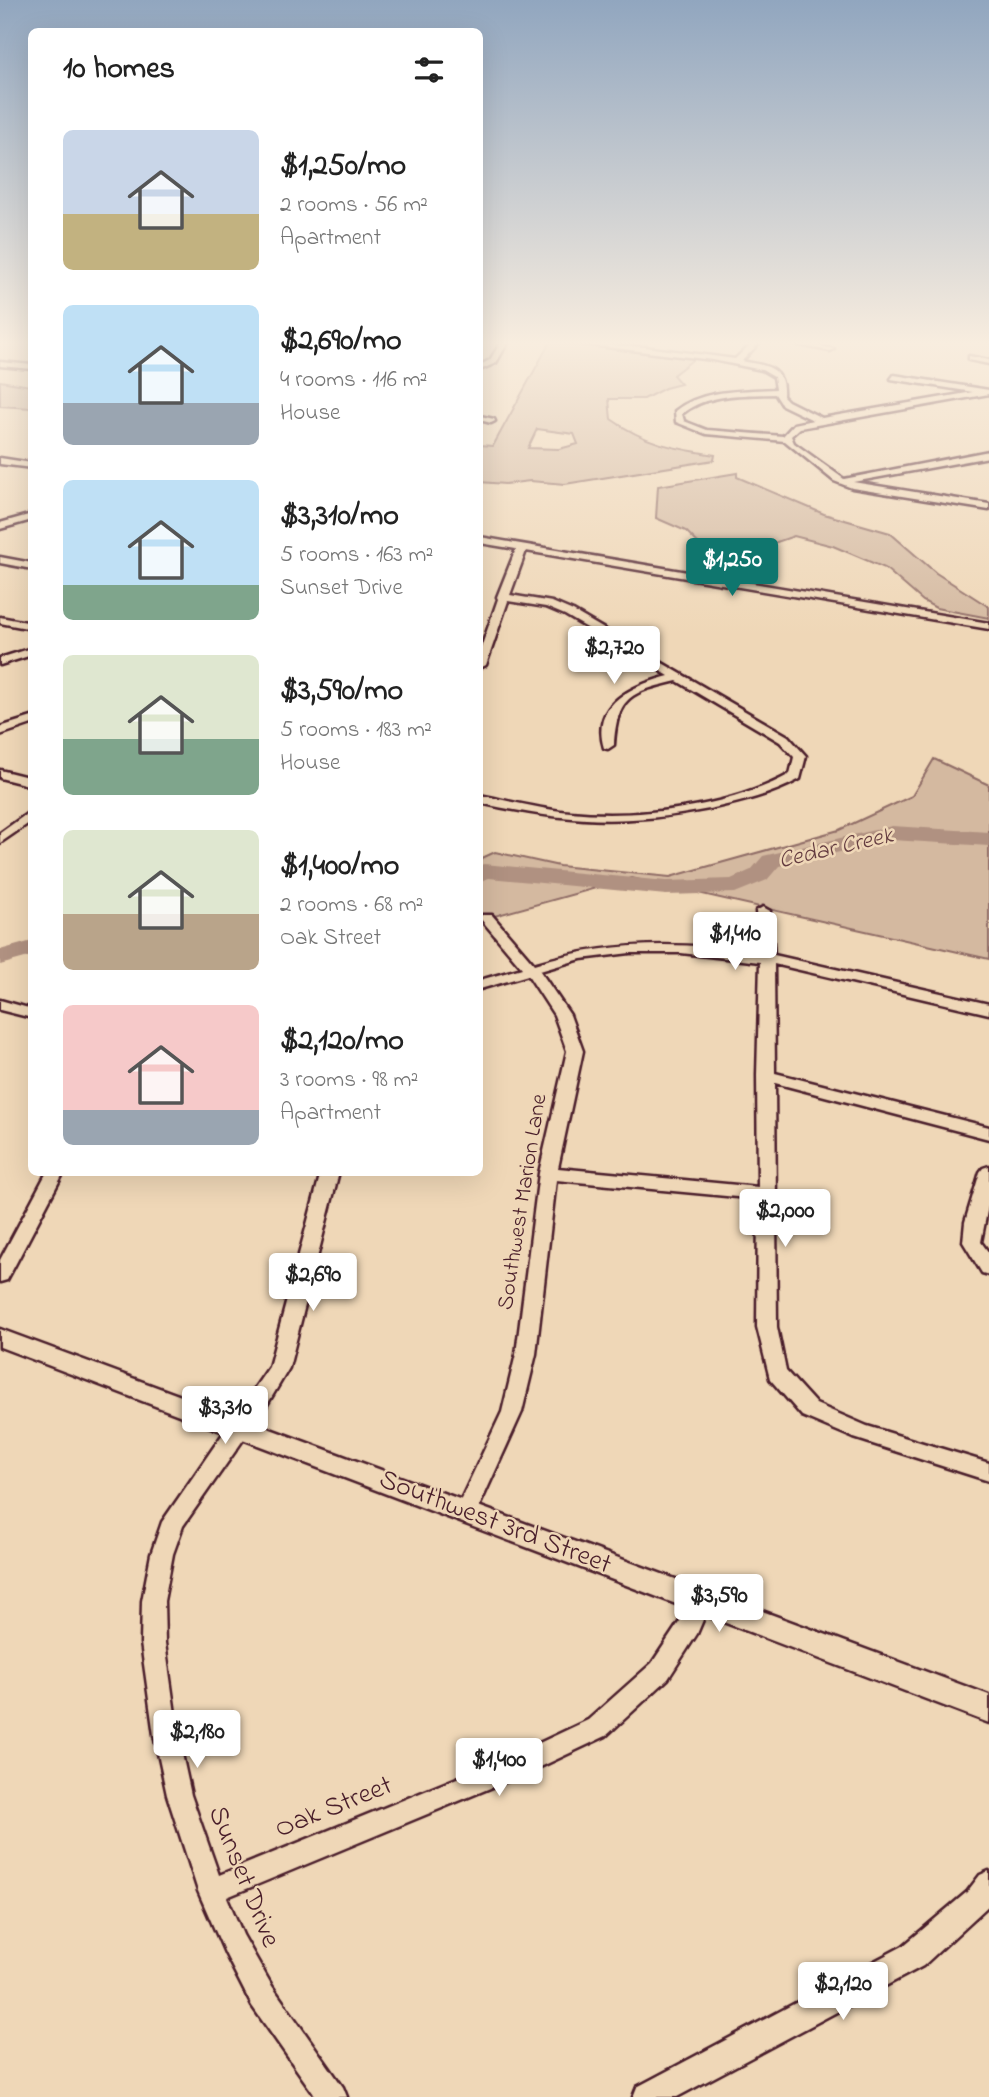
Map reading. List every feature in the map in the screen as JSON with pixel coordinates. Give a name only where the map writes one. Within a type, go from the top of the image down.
[{"type":"main road","name":"Southwest 3rd Street","points":[[0,1339],[989,1709]]},
{"type":"street","points":[[789,440],[790,444],[843,481],[878,491],[989,507]]},
{"type":"street","points":[[843,481],[989,454]]},
{"type":"street","points":[[0,461],[28,466]]},
{"type":"street","points":[[0,526],[28,518]]},
{"type":"street","points":[[483,540],[989,626]]},
{"type":"street","points":[[483,657],[522,547]]},
{"type":"street","points":[[0,560],[28,565]]},
{"type":"street","points":[[483,800],[581,819],[624,819],[674,813],[775,789],[796,776],[800,756],[785,739],[569,612],[548,604],[502,597]]},
{"type":"street","points":[[0,620],[28,625]]},
{"type":"street","points":[[0,662],[28,652]]},
{"type":"street","points":[[608,745],[611,715],[629,694],[650,684],[678,677]]},
{"type":"street","points":[[0,731],[28,721]]},
{"type":"street","points":[[0,774],[28,781]]},
{"type":"street","points":[[0,839],[28,817]]},
{"type":"street","points":[[763,911],[767,957],[767,1326],[777,1374],[809,1410],[861,1432],[989,1472]]},
{"type":"street","name":"Southwest Marion Lane","points":[[466,1512],[512,1412],[523,1365],[548,1174],[575,1051],[572,1032],[563,1012],[487,918]]},
{"type":"street","points":[[483,984],[582,955],[623,950],[676,949],[767,957],[989,1009]]},
{"type":"street","points":[[0,1005],[28,1013]]},
{"type":"street","points":[[765,1075],[989,1133]]},
{"type":"street","points":[[989,1172],[974,1222],[972,1242],[989,1268]]},
{"type":"street","points":[[548,1174],[765,1194]]},
{"type":"street","points":[[0,1275],[16,1250],[31,1215],[54,1176]]},
{"type":"street","name":"Sunset Drive","points":[[329,1176],[279,1368],[173,1522],[162,1554],[153,1601],[153,1643],[166,1735],[179,1795],[211,1891],[234,1944],[262,1996],[333,2097]]},
{"type":"street","name":"Oak Street","points":[[211,1891],[514,1767],[597,1728],[660,1671],[689,1627],[700,1601]]},
{"type":"street","points":[[647,2097],[738,2052],[913,1956],[976,1901],[989,1884]]},
{"type":"shaded area","points":[[496,440],[532,440],[528,448],[559,449],[578,444],[576,440],[648,440],[715,455],[714,460],[565,484],[530,481],[505,484],[483,482],[483,445],[493,446]]},
{"type":"shaded area","points":[[737,473],[737,477],[824,514],[890,533],[936,573],[989,607],[989,618],[936,608],[923,601],[885,568],[833,546],[794,536],[774,543],[722,543],[717,550],[703,548],[686,531],[656,518],[658,486]]},
{"type":"shaded area","points":[[934,759],[989,785],[989,959],[632,878],[483,919],[483,858],[495,852],[559,866],[670,877],[839,830],[912,796]]},
{"type":"waterway","name":"Cedar Creek","points":[[483,872],[666,888],[735,886],[759,875],[771,861],[892,833],[989,839]]},
{"type":"waterway","name":"Cedar Creek","points":[[0,958],[28,949]]}]
